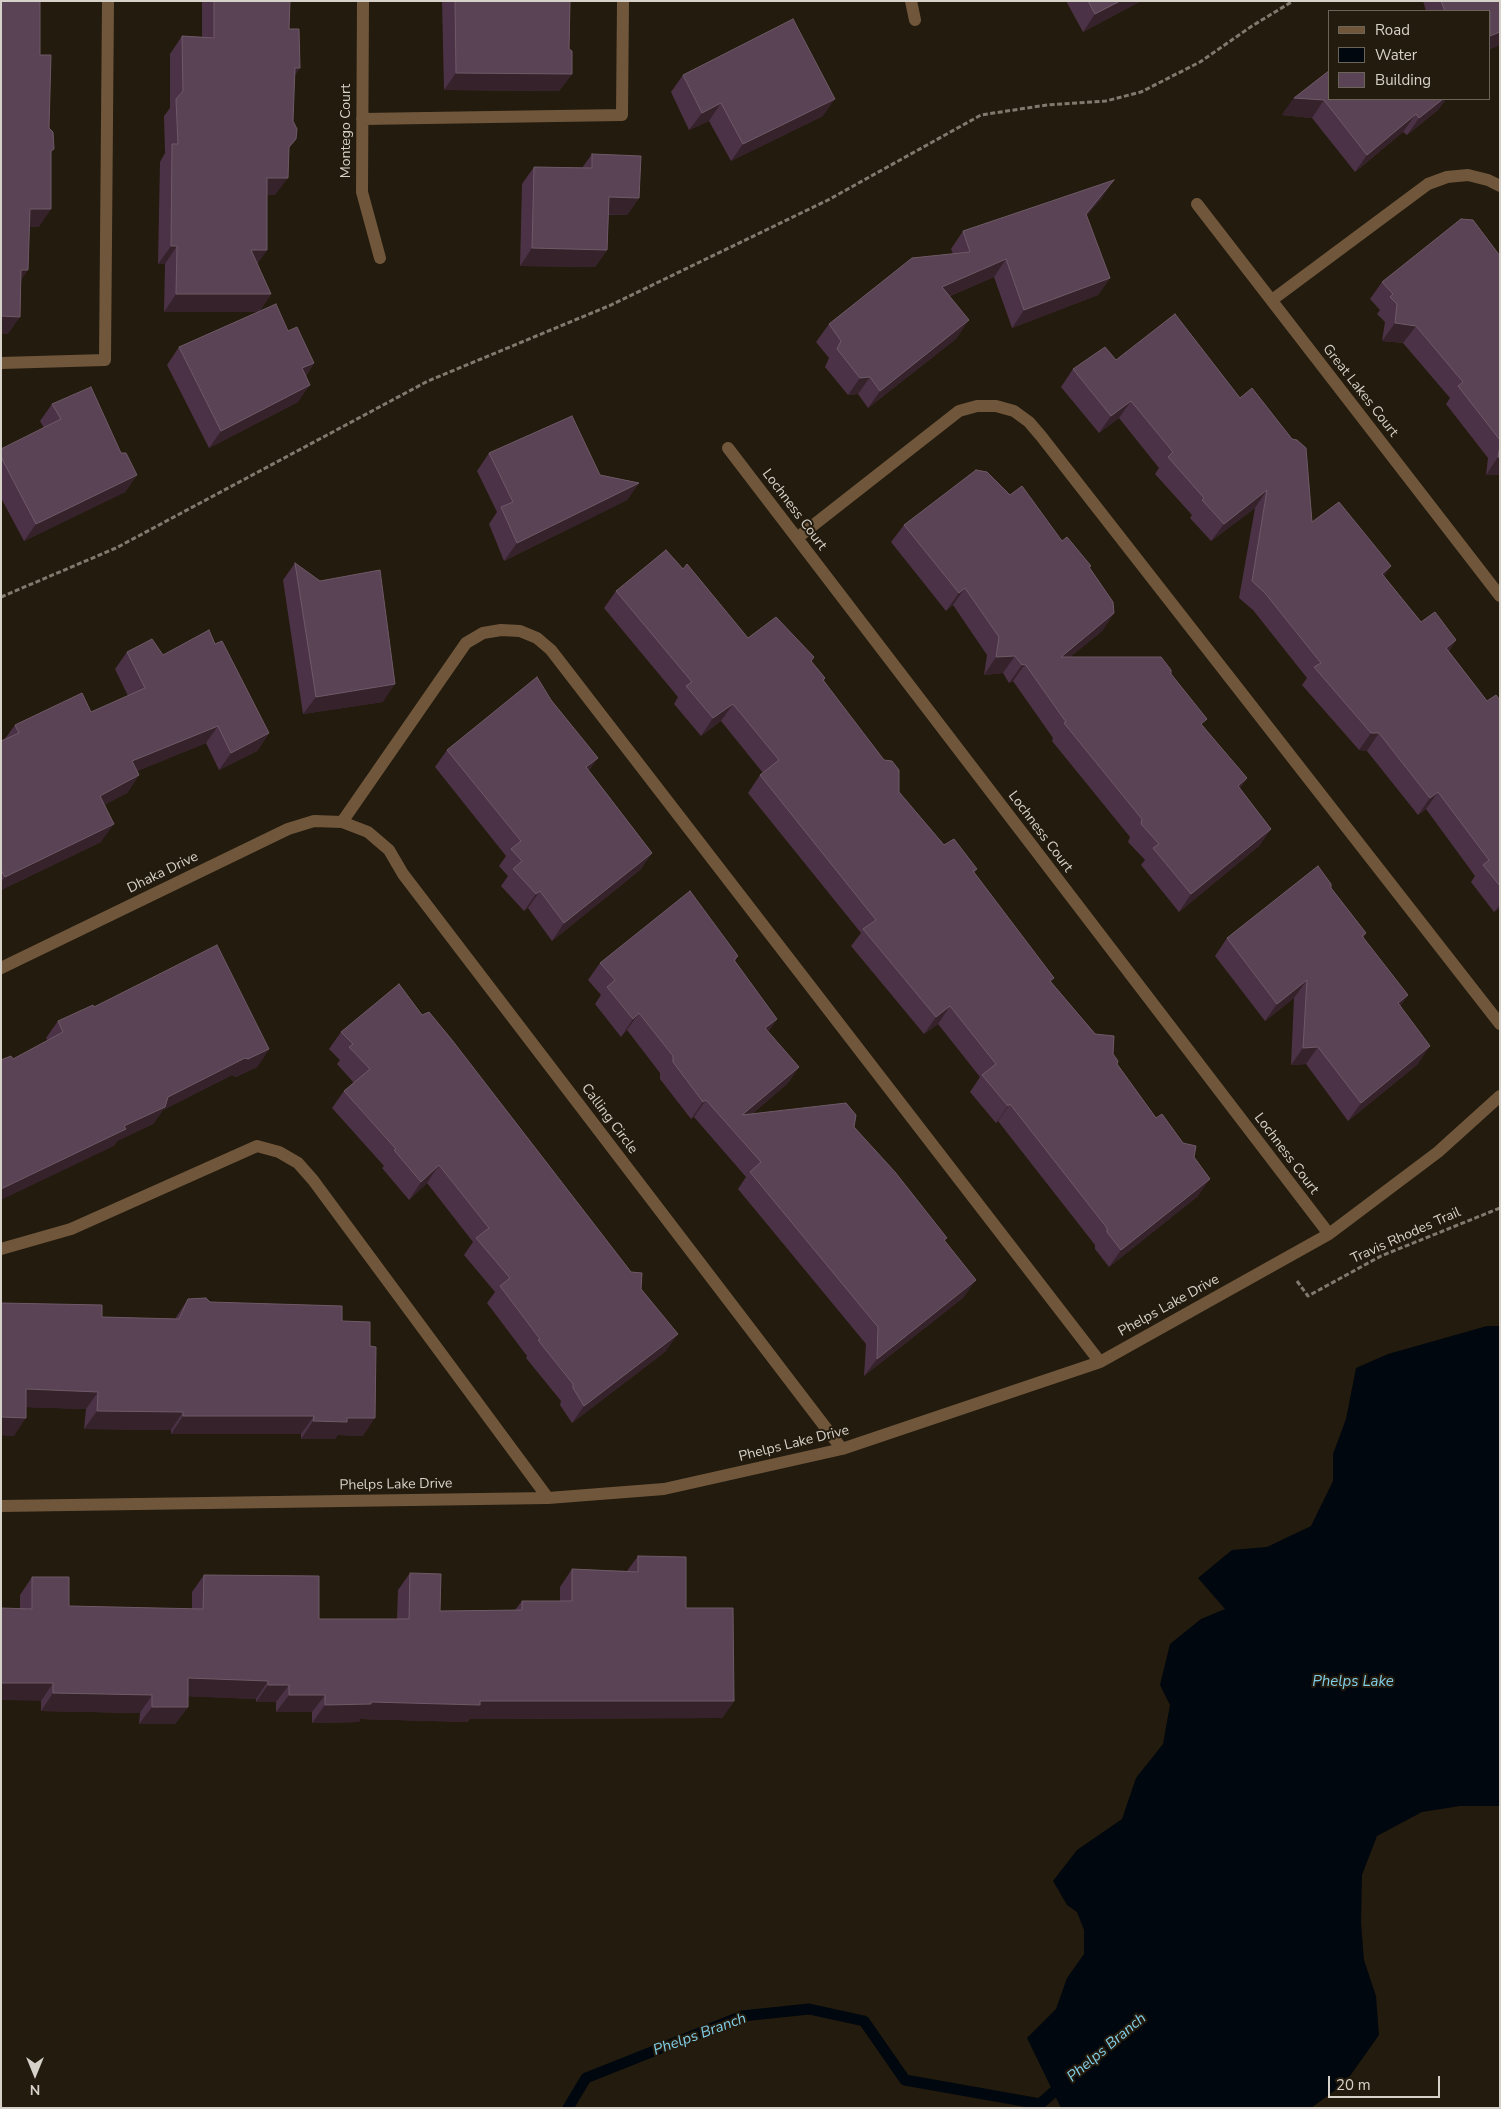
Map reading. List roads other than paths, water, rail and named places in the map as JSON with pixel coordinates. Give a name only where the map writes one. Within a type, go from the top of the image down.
[{"type":"street","points":[[1,363],[104,360],[108,1]]},
{"type":"street","name":"Montego Court","points":[[363,1],[362,192],[380,258]]},
{"type":"street","points":[[362,119],[622,115],[623,1]]},
{"type":"street","points":[[910,1],[915,20]]},
{"type":"street","points":[[1272,300],[1428,184],[1447,177],[1468,175],[1488,180],[1500,186]]},
{"type":"street","name":"Great Lakes Court","points":[[1197,204],[1500,596]]},
{"type":"street","points":[[797,538],[959,411],[977,406],[996,406],[1014,411],[1029,422],[1041,436],[1500,1024]]},
{"type":"street","name":"Lochness Court","points":[[728,448],[1329,1234]]},
{"type":"street","points":[[342,822],[466,643],[483,633],[501,630],[520,631],[537,638],[551,650],[1100,1362]]},
{"type":"street","name":"Dhaka Drive","points":[[1,968],[288,829],[314,821],[342,822]]},
{"type":"street","name":"Calling Circle","points":[[342,822],[368,832],[389,850],[403,874],[842,1449]]},
{"type":"street","name":"Phelps Lake Drive","points":[[1,1506],[548,1498],[664,1490],[842,1449],[1100,1362],[1329,1234],[1438,1152],[1500,1096]]},
{"type":"street","points":[[1,1249],[71,1228],[257,1146],[278,1152],[298,1163],[313,1180],[548,1498]]},
{"type":"water","name":"Phelps Lake","points":[[1487,1326],[1500,1326],[1500,1806],[1460,1806],[1422,1812],[1377,1836],[1362,1875],[1361,1923],[1364,1960],[1376,1996],[1379,2035],[1345,2083],[1311,2108],[1061,2108],[1027,2038],[1056,2009],[1067,1978],[1084,1954],[1084,1930],[1077,1912],[1067,1905],[1053,1881],[1077,1850],[1122,1819],[1136,1778],[1163,1744],[1170,1705],[1160,1685],[1170,1644],[1201,1619],[1225,1609],[1198,1578],[1232,1550],[1267,1547],[1311,1526],[1333,1481],[1333,1454],[1346,1419],[1356,1368],[1388,1354]]},
{"type":"waterway","name":"Phelps Branch","points":[[568,2108],[586,2078],[742,2016],[809,2009],[864,2021],[905,2080],[1040,2104],[1065,2082]]}]
